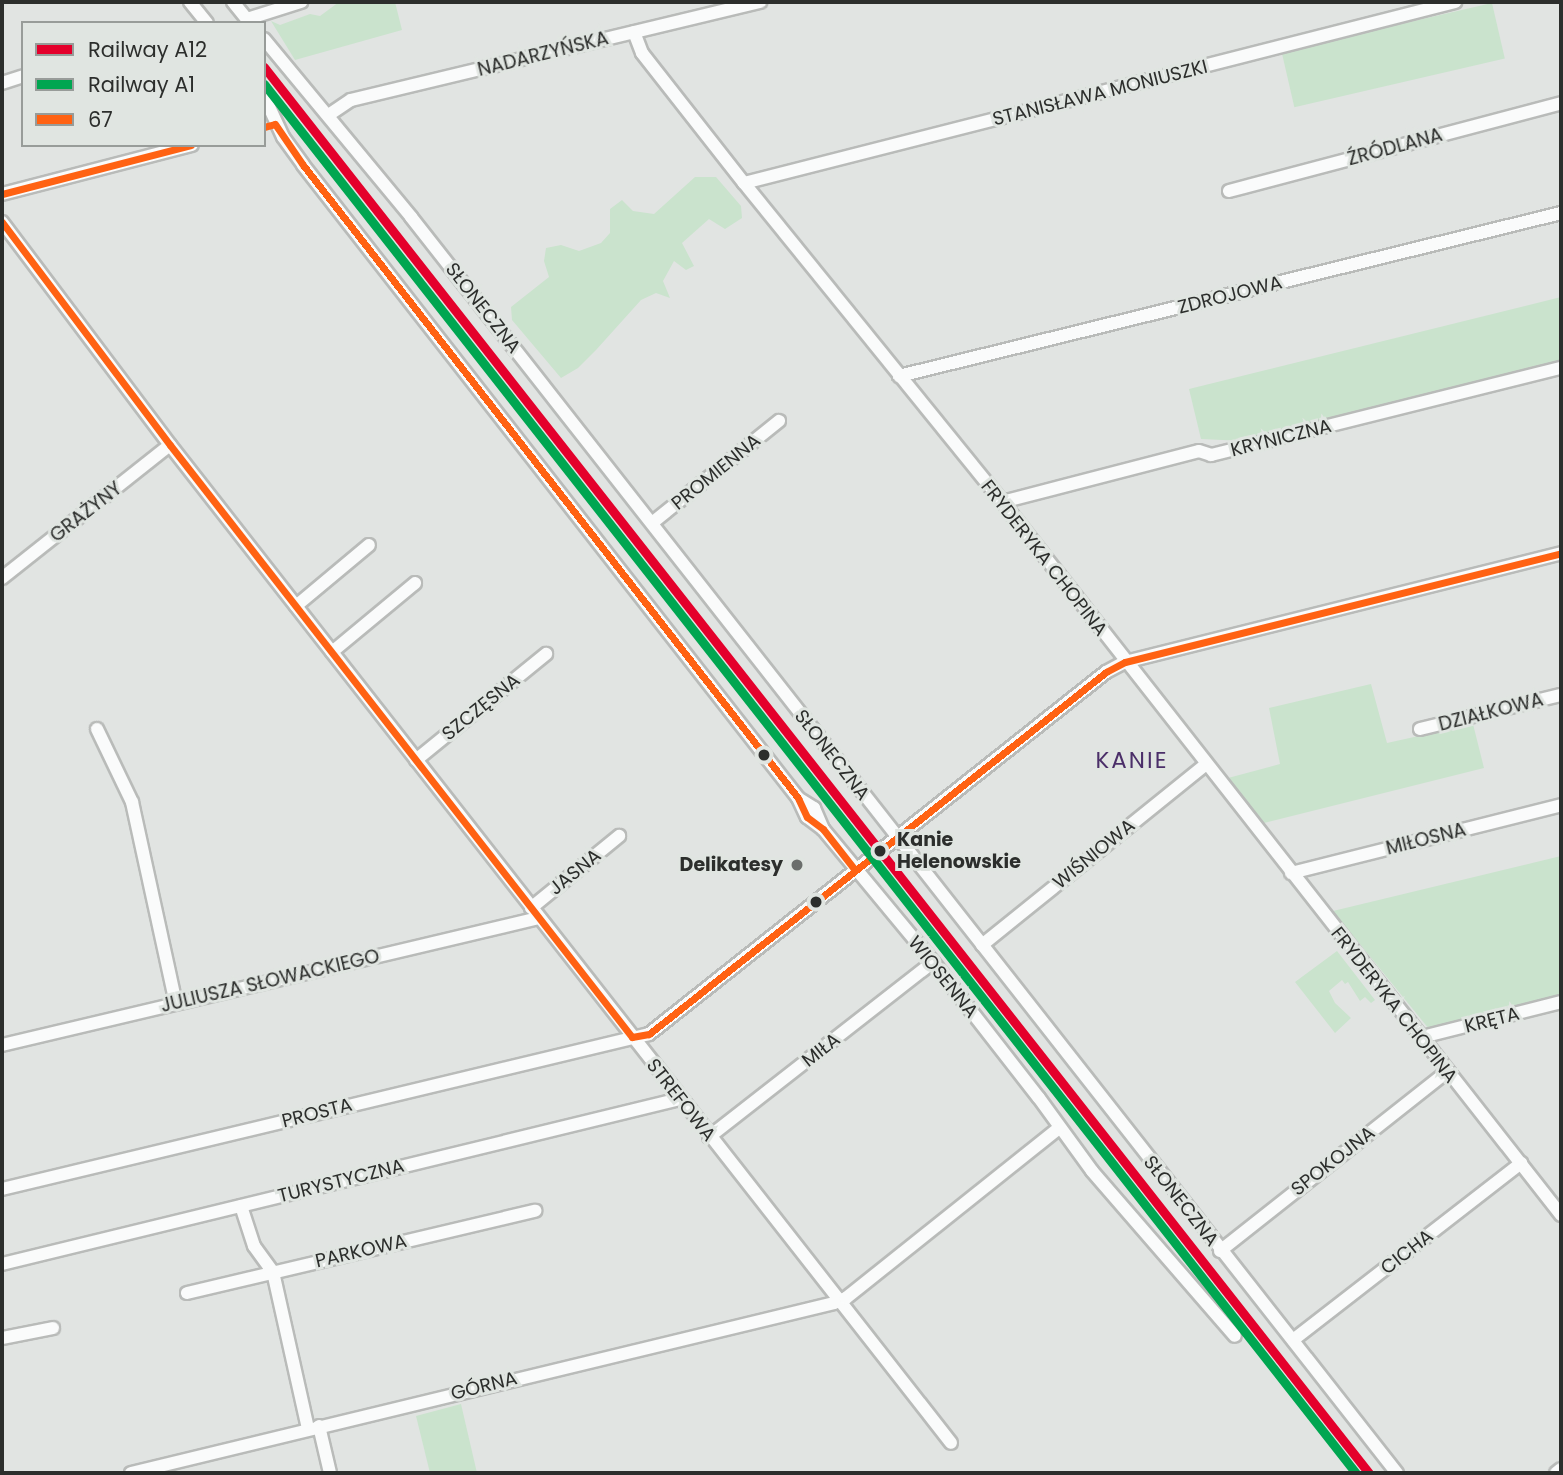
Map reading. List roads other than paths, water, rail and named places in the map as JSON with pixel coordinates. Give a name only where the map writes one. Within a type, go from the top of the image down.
[{"type":"street","points":[[190,2],[204,21]]},
{"type":"street","points":[[233,2],[249,21],[301,2]]},
{"type":"street","name":"NADARZYŃSKA","points":[[330,114],[351,100],[760,2]]},
{"type":"street","name":"STANISŁAWA MONIUSZKI","points":[[744,183],[1455,2]]},
{"type":"street","name":"FRYDERYKA CHOPINA","points":[[634,32],[642,53],[1002,502],[1561,1215]]},
{"type":"street","name":"SŁONECZNA","points":[[266,41],[330,114],[1220,1251],[1397,1473]]},
{"type":"street","points":[[2,83],[21,77]]},
{"type":"street","name":"WIOSENNA","points":[[266,99],[272,108],[270,125],[312,175],[798,797],[814,808],[822,829],[933,962],[1039,1098],[1059,1128],[1189,1287],[1235,1336]]},
{"type":"street","name":"ŹRÓDLANA","points":[[1229,191],[1561,103]]},
{"type":"street","points":[[2,194],[184,147]]},
{"type":"street","name":"ZDROJOWA","points":[[899,376],[1561,213]]},
{"type":"street","name":"STREFOWA","points":[[2,222],[170,445],[951,1443]]},
{"type":"street","name":"KRYNICZNA","points":[[1002,502],[1199,451],[1211,455],[1561,368]]},
{"type":"street","name":"PROMIENNA","points":[[652,523],[779,421]]},
{"type":"street","name":"GRAŻYNY","points":[[2,578],[170,445]]},
{"type":"street","points":[[296,606],[369,545]]},
{"type":"street","name":"PROSTA","points":[[2,1189],[649,1034],[1106,672],[1125,662],[1561,553]]},
{"type":"street","points":[[332,652],[415,583]]},
{"type":"street","name":"SZCZĘSNA","points":[[416,760],[546,654]]},
{"type":"street","name":"DZIAŁKOWA","points":[[1420,729],[1561,695]]},
{"type":"street","points":[[97,729],[132,802],[176,1003]]},
{"type":"street","name":"WIŚNIOWA","points":[[982,945],[1206,764]]},
{"type":"street","name":"MIŁOSNA","points":[[1291,873],[1561,805]]},
{"type":"street","name":"JASNA","points":[[535,913],[619,836]]},
{"type":"street","name":"JULIUSZA SŁOWACKIEGO","points":[[2,1045],[535,913]]},
{"type":"street","name":"MIŁA","points":[[709,1137],[933,962]]},
{"type":"street","name":"KRĘTA","points":[[1422,1037],[1561,1002]]},
{"type":"street","name":"SPOKOJNA","points":[[1220,1251],[1447,1072]]},
{"type":"street","name":"TURYSTYCZNA","points":[[2,1264],[680,1099]]},
{"type":"street","points":[[838,1301],[1059,1128]]},
{"type":"street","name":"CICHA","points":[[1293,1340],[1521,1164]]},
{"type":"street","points":[[241,1206],[254,1246],[273,1272],[313,1427],[330,1473]]},
{"type":"street","name":"PARKOWA","points":[[187,1293],[535,1211]]},
{"type":"street","name":"GÓRNA","points":[[131,1473],[838,1301]]},
{"type":"street","points":[[2,1338],[53,1328]]},
{"type":"street","points":[[1556,1473],[1561,1469]]},
{"type":"rail line","name":"A12","points":[[266,70],[1369,1473]]},
{"type":"rail line","name":"A1","points":[[266,87],[1356,1473]]},
{"type":"place","name":"Kanie Helenowskie","points":[[880,851]]},
{"type":"place","name":"Delikatesy","points":[[797,865]]},
{"type":"district","name":"KANIE","points":[[1132,760]]}]
